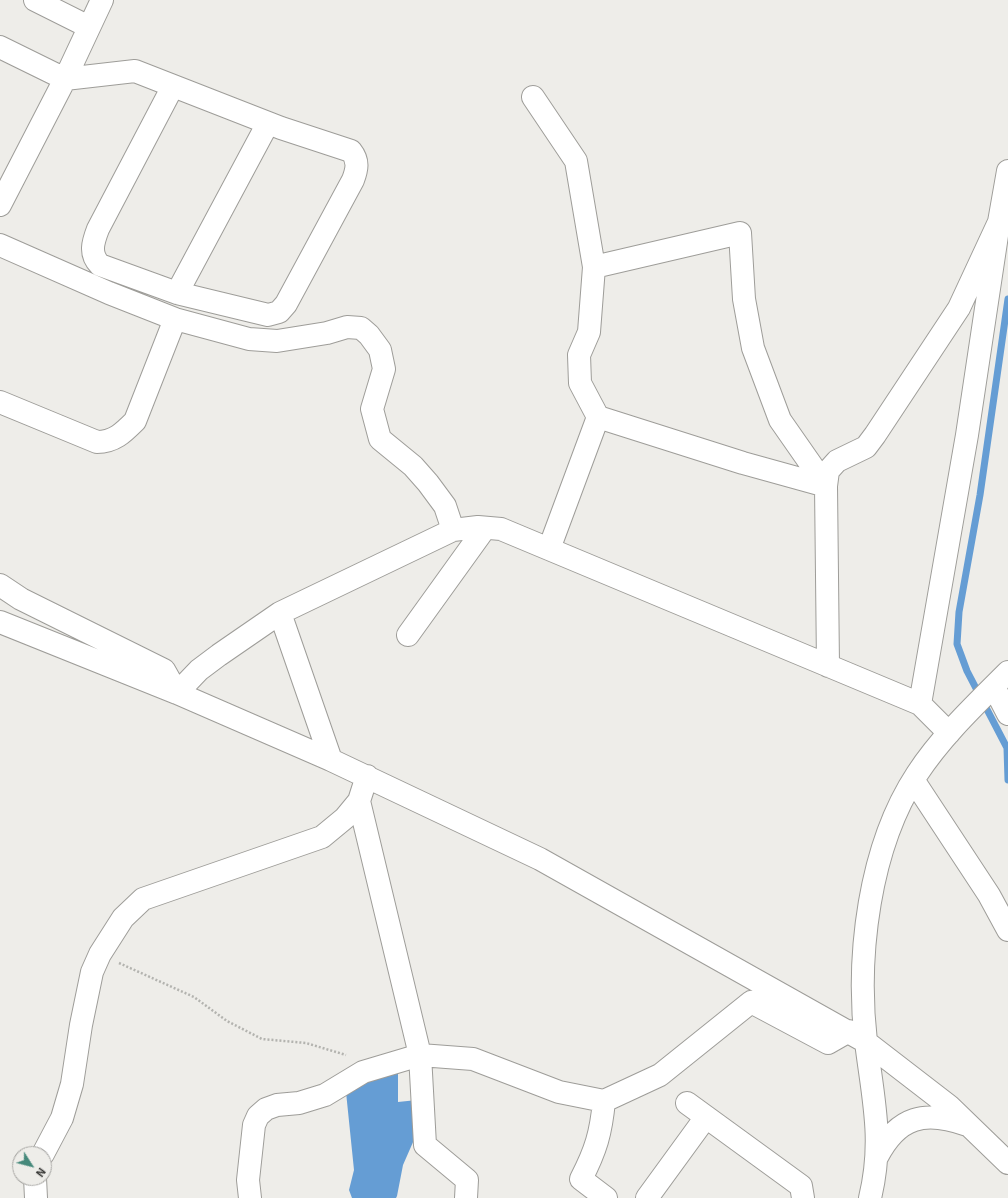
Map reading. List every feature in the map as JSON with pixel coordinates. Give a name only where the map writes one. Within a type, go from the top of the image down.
[{"type":"street","points":[[35,0],[95,14]]},
{"type":"street","points":[[70,0],[95,14]]},
{"type":"street","points":[[0,205],[64,80],[95,14]]},
{"type":"street","points":[[0,47],[64,80],[135,71],[268,123],[351,151],[356,157],[357,169],[353,180],[286,304],[279,312],[268,315],[176,293],[100,265],[95,260],[92,252],[94,239],[98,229],[173,86]]},
{"type":"street","points":[[533,97],[576,161],[594,267],[590,332],[579,354],[580,383],[598,416],[743,463],[826,486]]},
{"type":"street","points":[[176,293],[268,123]]},
{"type":"street","points":[[920,704],[967,435],[998,222],[1008,171]]},
{"type":"street","points":[[828,666],[826,486],[828,471],[837,461],[851,456],[866,446],[875,435],[959,308],[998,222]]},
{"type":"street","points":[[594,267],[740,233],[744,299],[753,348],[780,420],[826,486]]},
{"type":"street","points":[[0,245],[109,293],[176,319],[249,339],[277,341],[328,334],[347,327],[361,328],[369,335],[380,350],[384,369],[372,409],[380,439],[413,466],[428,483],[445,506],[453,530]]},
{"type":"street","points":[[0,402],[97,442],[108,442],[122,434],[135,422],[176,319]]},
{"type":"street","points":[[549,549],[598,416]]},
{"type":"street","points":[[177,693],[199,670],[218,655],[280,613],[453,530],[485,528],[501,529],[920,704],[949,733]]},
{"type":"street","points":[[408,635],[485,528]]},
{"type":"street","points":[[0,585],[21,599],[164,670],[177,693]]},
{"type":"street","points":[[280,613],[331,760]]},
{"type":"street","points":[[0,622],[177,693],[331,760],[540,859],[858,1037],[949,1106],[1008,1163]]},
{"type":"street","points":[[1001,680],[1008,714]]},
{"type":"street","points":[[870,1198],[875,1178],[877,1157],[877,1122],[858,1037],[864,1000],[864,962],[869,914],[877,872],[894,818],[914,781],[949,733],[1001,680]]},
{"type":"street","points":[[47,1146],[62,1118],[72,1084],[82,1017],[92,972],[100,954],[123,918],[143,899],[322,837],[345,818],[359,801],[367,776]]},
{"type":"street","points":[[914,781],[989,895],[1008,930]]},
{"type":"street","points":[[359,801],[420,1055],[425,1145],[467,1180],[466,1198]]},
{"type":"street","points":[[250,1198],[248,1180],[254,1125],[258,1116],[266,1109],[277,1105],[299,1103],[325,1095],[363,1072],[420,1055],[473,1059],[559,1092],[604,1101],[660,1075],[751,1002],[828,1043],[858,1037]]},
{"type":"street","points":[[604,1101],[602,1128],[594,1153],[581,1178],[606,1198]]},
{"type":"street","points":[[687,1103],[801,1186],[803,1198]]},
{"type":"street","points":[[877,1157],[884,1143],[895,1130],[911,1121],[927,1116],[946,1117],[970,1126]]},
{"type":"street","points":[[647,1198],[706,1117]]},
{"type":"street","points":[[35,1186],[36,1198]]},
{"type":"path","points":[[100,954],[194,997],[227,1021],[262,1040],[306,1043],[353,1057]]},
{"type":"water","points":[[398,1073],[398,1102],[417,1100],[417,1133],[403,1165],[397,1196],[396,1198],[352,1198],[349,1190],[354,1170],[346,1092],[352,1086]]},
{"type":"waterway","points":[[1008,299],[980,495],[959,612],[957,644],[967,671],[1007,748],[1008,780]]}]
